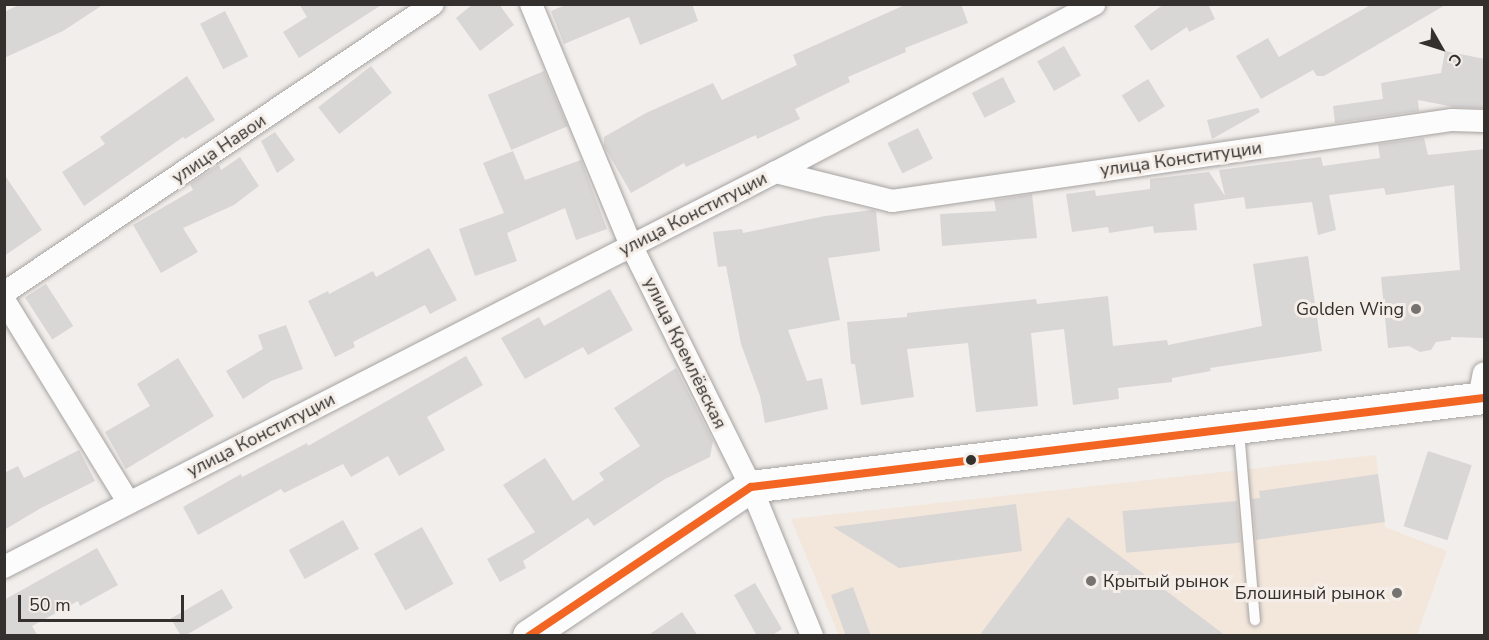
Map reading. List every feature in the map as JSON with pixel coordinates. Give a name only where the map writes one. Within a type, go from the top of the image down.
[{"type":"main road","points":[[529,636],[751,488],[1239,428],[1483,390]]},
{"type":"street","name":"улица Навои","points":[[4,293],[433,4]]},
{"type":"street","name":"улица Кремлёвская","points":[[531,4],[631,245],[751,488],[812,636]]},
{"type":"street","points":[[776,172],[1094,4]]},
{"type":"street","name":"улица Конституции","points":[[4,567],[776,172],[892,201],[1452,120],[1485,121]]},
{"type":"street","points":[[4,300],[129,503]]},
{"type":"lane","points":[[1239,428],[1255,620]]},
{"type":"shaded area","name":"Крытый рынок","points":[[1376,455],[1385,527],[1447,551],[1417,635],[839,636],[791,519]]},
{"type":"building","points":[[21,4],[104,4],[63,31],[4,58],[4,12]]},
{"type":"building","points":[[299,4],[383,4],[299,58],[283,32],[307,17]]},
{"type":"building","points":[[473,4],[499,4],[514,25],[480,51],[456,18]]},
{"type":"building","points":[[568,4],[692,4],[698,21],[640,45],[629,17],[564,44],[551,11]]},
{"type":"building","points":[[907,4],[961,4],[968,23],[905,48],[906,52],[848,77],[850,82],[795,109],[800,119],[757,139],[756,135],[686,167],[684,163],[631,193],[604,146],[604,137],[646,113],[713,83],[722,100],[797,65],[793,55]]},
{"type":"building","points":[[1164,4],[1208,4],[1215,19],[1189,32],[1187,27],[1151,51],[1134,26]]},
{"type":"building","points":[[1372,4],[1447,4],[1324,76],[1317,76],[1313,70],[1261,99],[1236,56],[1268,38],[1279,57]]},
{"type":"building","points":[[225,11],[248,56],[223,69],[200,24]]},
{"type":"building","points":[[1064,46],[1081,75],[1054,91],[1037,62]]},
{"type":"building","points":[[1445,51],[1485,59],[1485,108],[1454,107],[1418,100],[1419,111],[1335,123],[1333,106],[1383,99],[1381,83],[1441,73]]},
{"type":"building","points":[[371,66],[392,93],[339,134],[318,107]]},
{"type":"building","points":[[544,71],[567,126],[511,150],[488,95]]},
{"type":"building","points":[[187,76],[215,120],[185,139],[183,137],[84,206],[62,172],[105,144],[100,137]]},
{"type":"building","points":[[1003,77],[1016,102],[985,118],[972,93]]},
{"type":"building","points":[[1148,79],[1165,106],[1139,123],[1122,95]]},
{"type":"building","points":[[1258,108],[1260,112],[1212,139],[1207,120]]},
{"type":"building","points":[[918,128],[933,159],[902,173],[887,143]]},
{"type":"building","points":[[275,132],[295,160],[277,173],[261,141]]},
{"type":"building","points":[[1424,138],[1428,155],[1485,149],[1485,338],[1451,337],[1451,340],[1436,342],[1431,350],[1420,352],[1409,346],[1388,348],[1381,277],[1460,270],[1454,185],[1386,195],[1384,188],[1329,195],[1336,230],[1318,235],[1312,202],[1246,209],[1244,197],[1194,204],[1197,230],[1154,233],[1153,226],[1109,233],[1108,227],[1072,232],[1066,194],[1095,190],[1096,196],[1150,189],[1150,179],[1209,172],[1225,196],[1219,170],[1321,157],[1323,166],[1380,158],[1378,144]]},
{"type":"building","points":[[513,151],[525,180],[581,160],[607,229],[576,240],[565,208],[507,233],[517,261],[475,276],[459,229],[504,213],[483,163]]},
{"type":"building","points":[[240,157],[259,186],[234,205],[183,228],[198,252],[161,273],[133,225],[193,190],[190,184],[219,165],[221,170]]},
{"type":"building","points":[[4,174],[42,230],[4,256]]},
{"type":"building","points":[[1032,194],[1037,238],[942,246],[940,214],[996,211],[994,200]]},
{"type":"building","points":[[876,211],[880,251],[828,258],[840,320],[788,330],[807,381],[822,378],[828,409],[765,423],[760,396],[741,344],[726,266],[718,267],[713,232],[742,229],[743,233],[825,216]]},
{"type":"building","points":[[429,248],[457,300],[430,314],[425,305],[353,342],[355,347],[335,357],[308,301],[328,291],[329,294],[373,271],[376,277]]},
{"type":"building","points":[[1308,256],[1322,351],[1210,368],[1211,371],[1172,378],[1172,382],[1118,388],[1119,399],[1073,405],[1064,329],[1031,333],[1038,406],[976,412],[968,343],[907,349],[914,397],[861,405],[855,364],[851,364],[847,322],[907,317],[907,313],[1036,299],[1037,304],[1108,296],[1113,346],[1167,340],[1168,345],[1262,326],[1253,264]]},
{"type":"building","points":[[46,284],[73,326],[52,340],[25,298]]},
{"type":"building","points":[[610,289],[633,330],[588,355],[583,347],[525,379],[501,338],[539,317],[544,326]]},
{"type":"building","points":[[286,325],[303,369],[271,381],[243,399],[226,371],[263,349],[258,335]]},
{"type":"building","points":[[466,356],[483,385],[427,417],[445,450],[399,476],[388,456],[351,477],[343,464],[284,493],[281,489],[198,535],[183,507],[241,474],[242,477],[307,443],[308,446]]},
{"type":"building","points":[[178,358],[214,416],[126,469],[105,432],[150,406],[137,384]]},
{"type":"building","points":[[676,368],[713,441],[710,457],[665,479],[594,526],[588,518],[523,561],[526,568],[500,582],[487,559],[535,532],[503,485],[545,458],[573,501],[604,480],[599,473],[640,446],[614,408]]},
{"type":"building","points":[[79,450],[95,481],[41,508],[4,530],[4,473],[18,466],[24,478]]},
{"type":"building","points":[[1428,451],[1472,465],[1447,540],[1404,526]]},
{"type":"building","points":[[1378,474],[1385,522],[1256,540],[1252,499],[1260,498],[1259,491]]},
{"type":"building","points":[[1237,501],[1241,543],[1126,553],[1122,511]]},
{"type":"building","points":[[1016,504],[1022,551],[899,568],[833,527]]},
{"type":"building","points":[[1068,517],[1108,547],[1226,636],[979,636]]},
{"type":"building","points":[[343,520],[359,549],[305,579],[289,550]]},
{"type":"building","points":[[422,527],[454,584],[405,611],[374,554]]},
{"type":"building","points":[[97,548],[118,585],[80,606],[78,601],[32,626],[38,636],[4,636],[4,600]]},
{"type":"building","points":[[755,583],[782,629],[771,636],[757,636],[734,595]]},
{"type":"building","points":[[853,587],[871,636],[846,636],[831,595]]},
{"type":"building","points":[[222,589],[233,608],[185,636],[181,636],[171,618]]},
{"type":"building","points":[[682,612],[698,636],[647,636]]},
{"type":"transit line","points":[[529,636],[751,487],[1484,398]]},
{"type":"place","name":"Golden Wing","points":[[1416,309]]},
{"type":"place","name":"Крытый рынок","points":[[1091,581]]},
{"type":"place","name":"Блошиный рынок","points":[[1397,593]]}]
